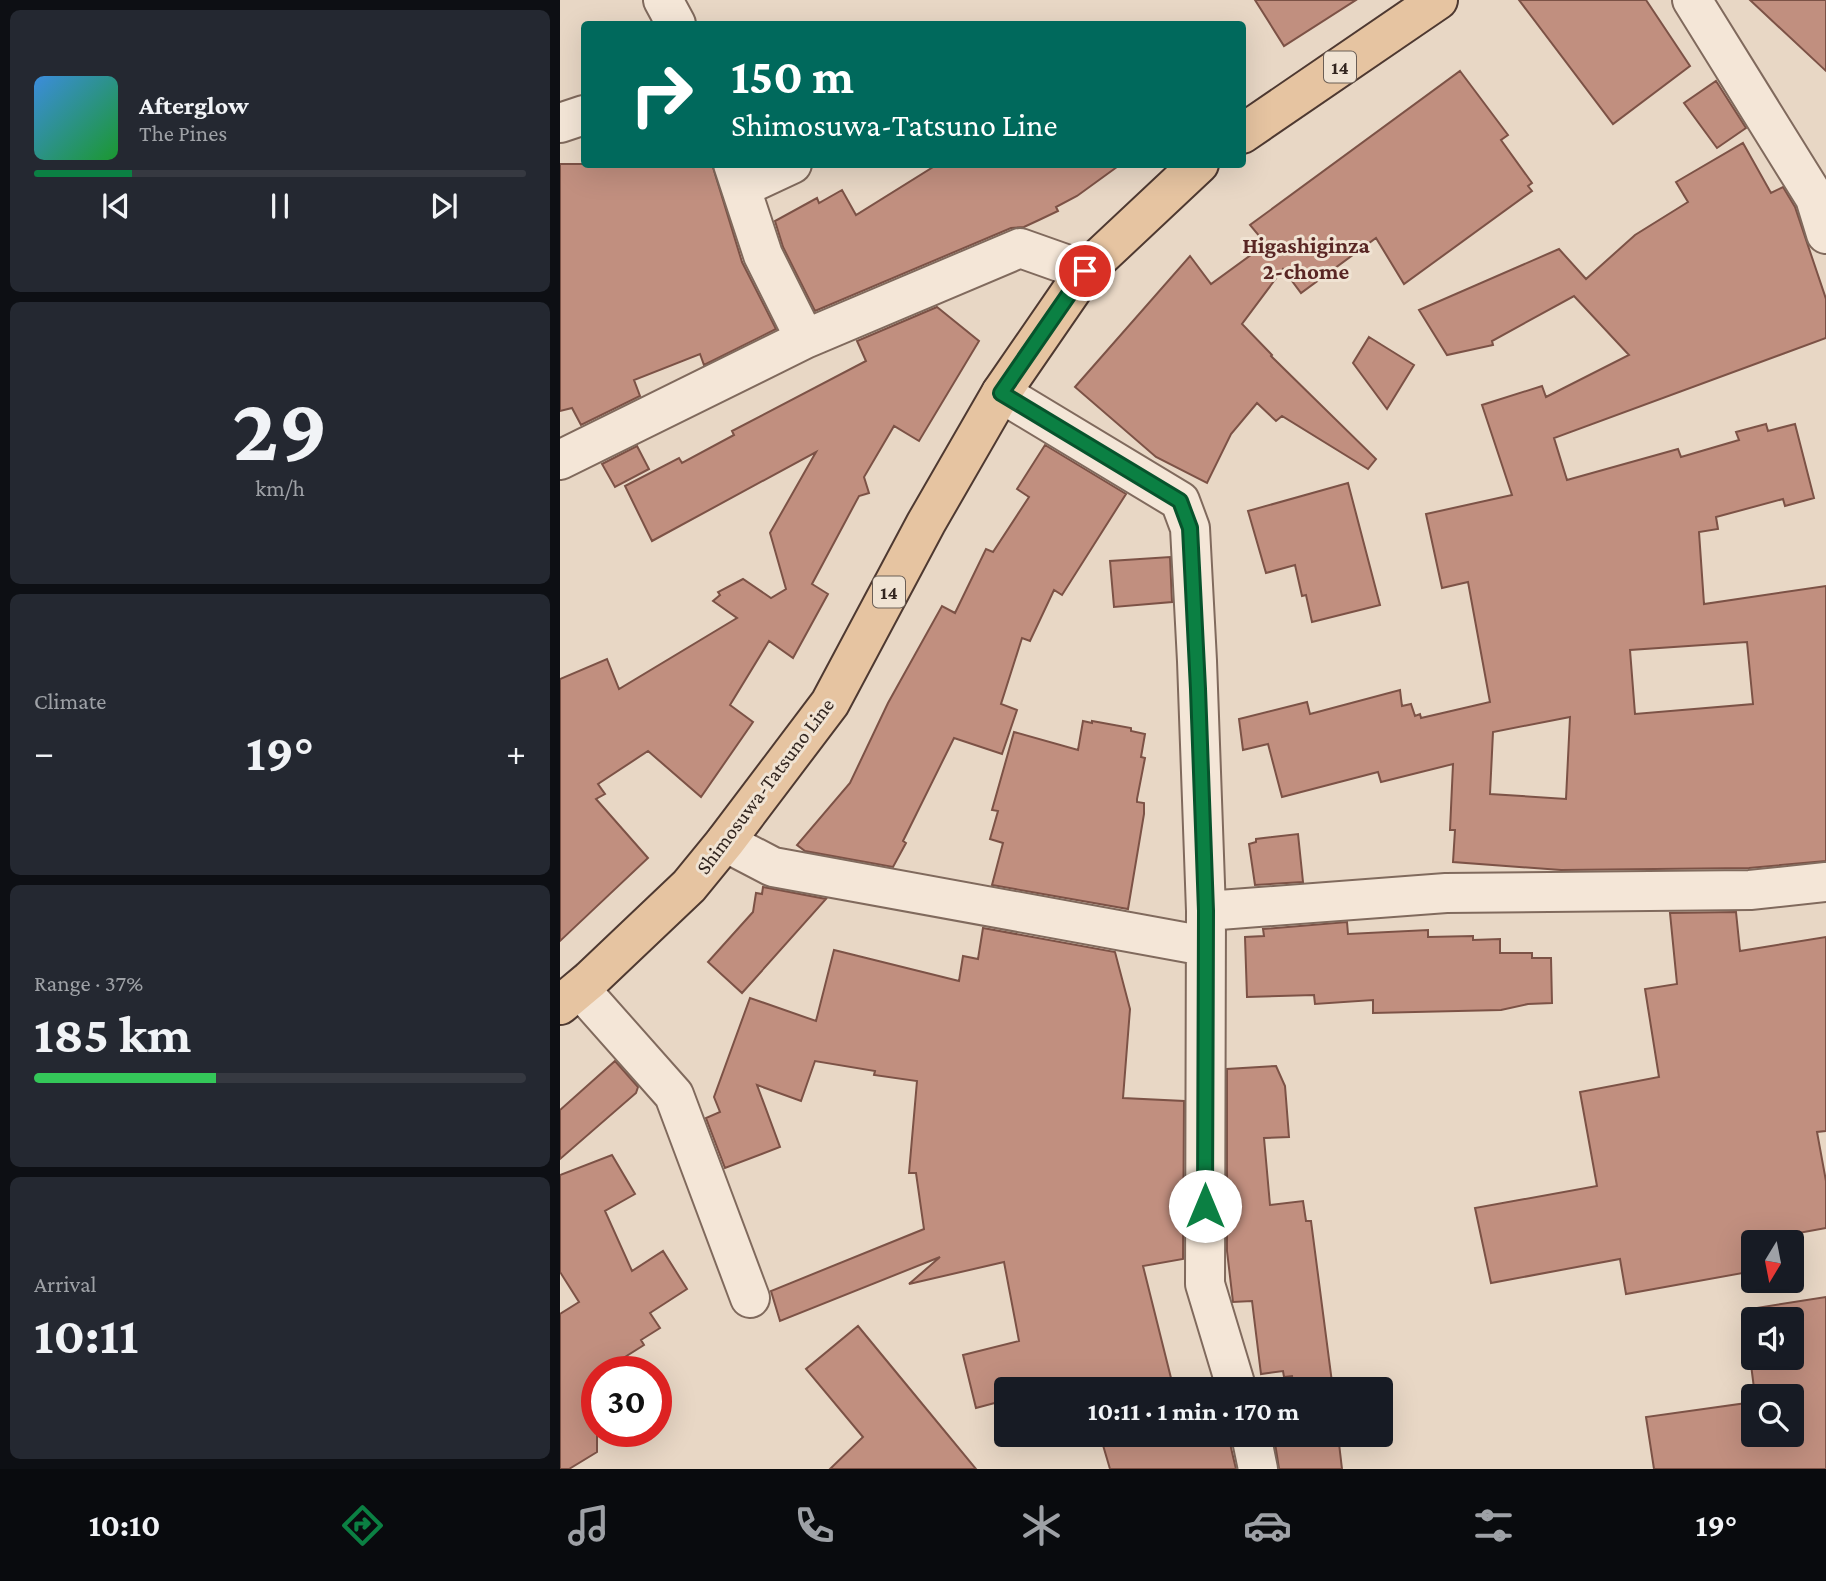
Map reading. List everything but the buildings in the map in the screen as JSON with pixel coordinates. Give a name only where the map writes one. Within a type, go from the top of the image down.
[{"type":"main road","name":"14","points":[[1246,131],[1438,0]]},
{"type":"main road","name":"Shimosuwa-Tatsuno Line","points":[[570,997],[689,886],[830,703],[926,523],[1001,393],[1085,271],[1195,168]]},
{"type":"street","points":[[663,0],[674,21]]},
{"type":"street","points":[[1692,0],[1815,198],[1826,234]]},
{"type":"street","points":[[560,123],[581,117]]},
{"type":"street","points":[[774,168],[737,176],[763,255],[804,339]]},
{"type":"street","points":[[560,460],[804,339],[1020,248],[1085,271]]},
{"type":"street","points":[[1001,393],[1180,501],[1190,528],[1205,929],[1205,1284],[1233,1377]]},
{"type":"street","points":[[725,842],[773,867],[1205,929],[1446,893],[1749,890],[1826,882]]},
{"type":"street","points":[[570,997],[674,1095],[750,1298]]},
{"type":"street","points":[[1253,1447],[1258,1469]]},
{"type":"district","name":"Higashiginza 2-chome","points":[[1306,258]]},
{"type":"route","points":[[1085,271],[1001,393],[1180,501],[1190,528],[1206,911],[1205,1206]]}]
